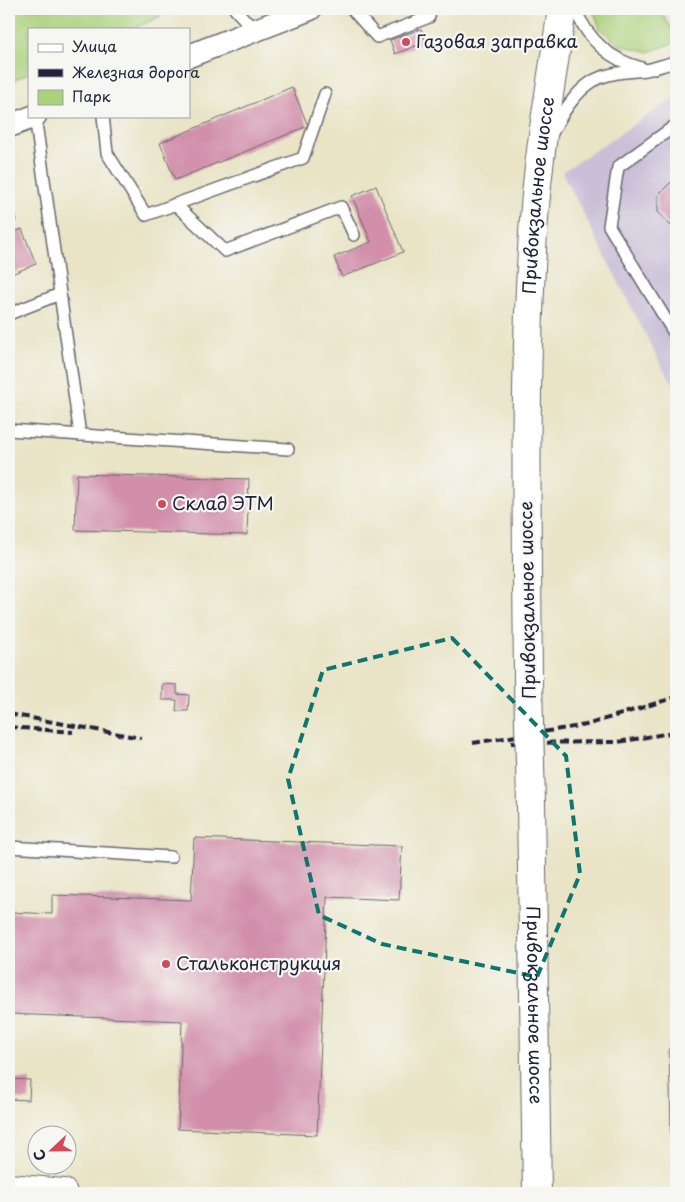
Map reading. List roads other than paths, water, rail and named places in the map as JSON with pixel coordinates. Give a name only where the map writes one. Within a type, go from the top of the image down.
[{"type":"main road","name":"Привокзальное шоссе","points":[[537,1193],[528,681],[528,333],[534,218],[540,154],[562,9]]},
{"type":"main road","points":[[9,1188],[63,1193]]},
{"type":"street","points":[[190,56],[310,9]]},
{"type":"street","points":[[9,126],[30,118]]},
{"type":"lane","points":[[235,9],[255,31]]},
{"type":"lane","points":[[352,9],[377,37],[429,17],[430,9]]},
{"type":"lane","points":[[575,9],[581,23],[604,51],[618,60],[649,69]]},
{"type":"lane","points":[[540,154],[559,120],[572,101],[586,86],[595,80],[611,75],[649,69],[676,62]]},
{"type":"lane","points":[[103,118],[107,153],[146,215],[303,158],[325,94]]},
{"type":"lane","points":[[35,118],[80,435]]},
{"type":"lane","points":[[676,125],[618,167],[609,226],[676,336]]},
{"type":"lane","points":[[175,204],[225,251],[341,207],[354,235]]},
{"type":"lane","points":[[9,314],[60,294]]},
{"type":"lane","points":[[9,430],[288,449]]},
{"type":"lane","points":[[9,847],[171,857]]},
{"type":"railway","points":[[473,743],[586,725],[676,697]]},
{"type":"railway","points":[[9,714],[141,738]]},
{"type":"railway","points":[[9,727],[73,732]]},
{"type":"railway","points":[[511,743],[618,742],[676,732]]},
{"type":"place","name":"Газовая заправка","points":[[406,42]]},
{"type":"place","name":"Склад ЭТМ","points":[[162,504]]},
{"type":"place","name":"Стальконструкция","points":[[166,964]]}]
